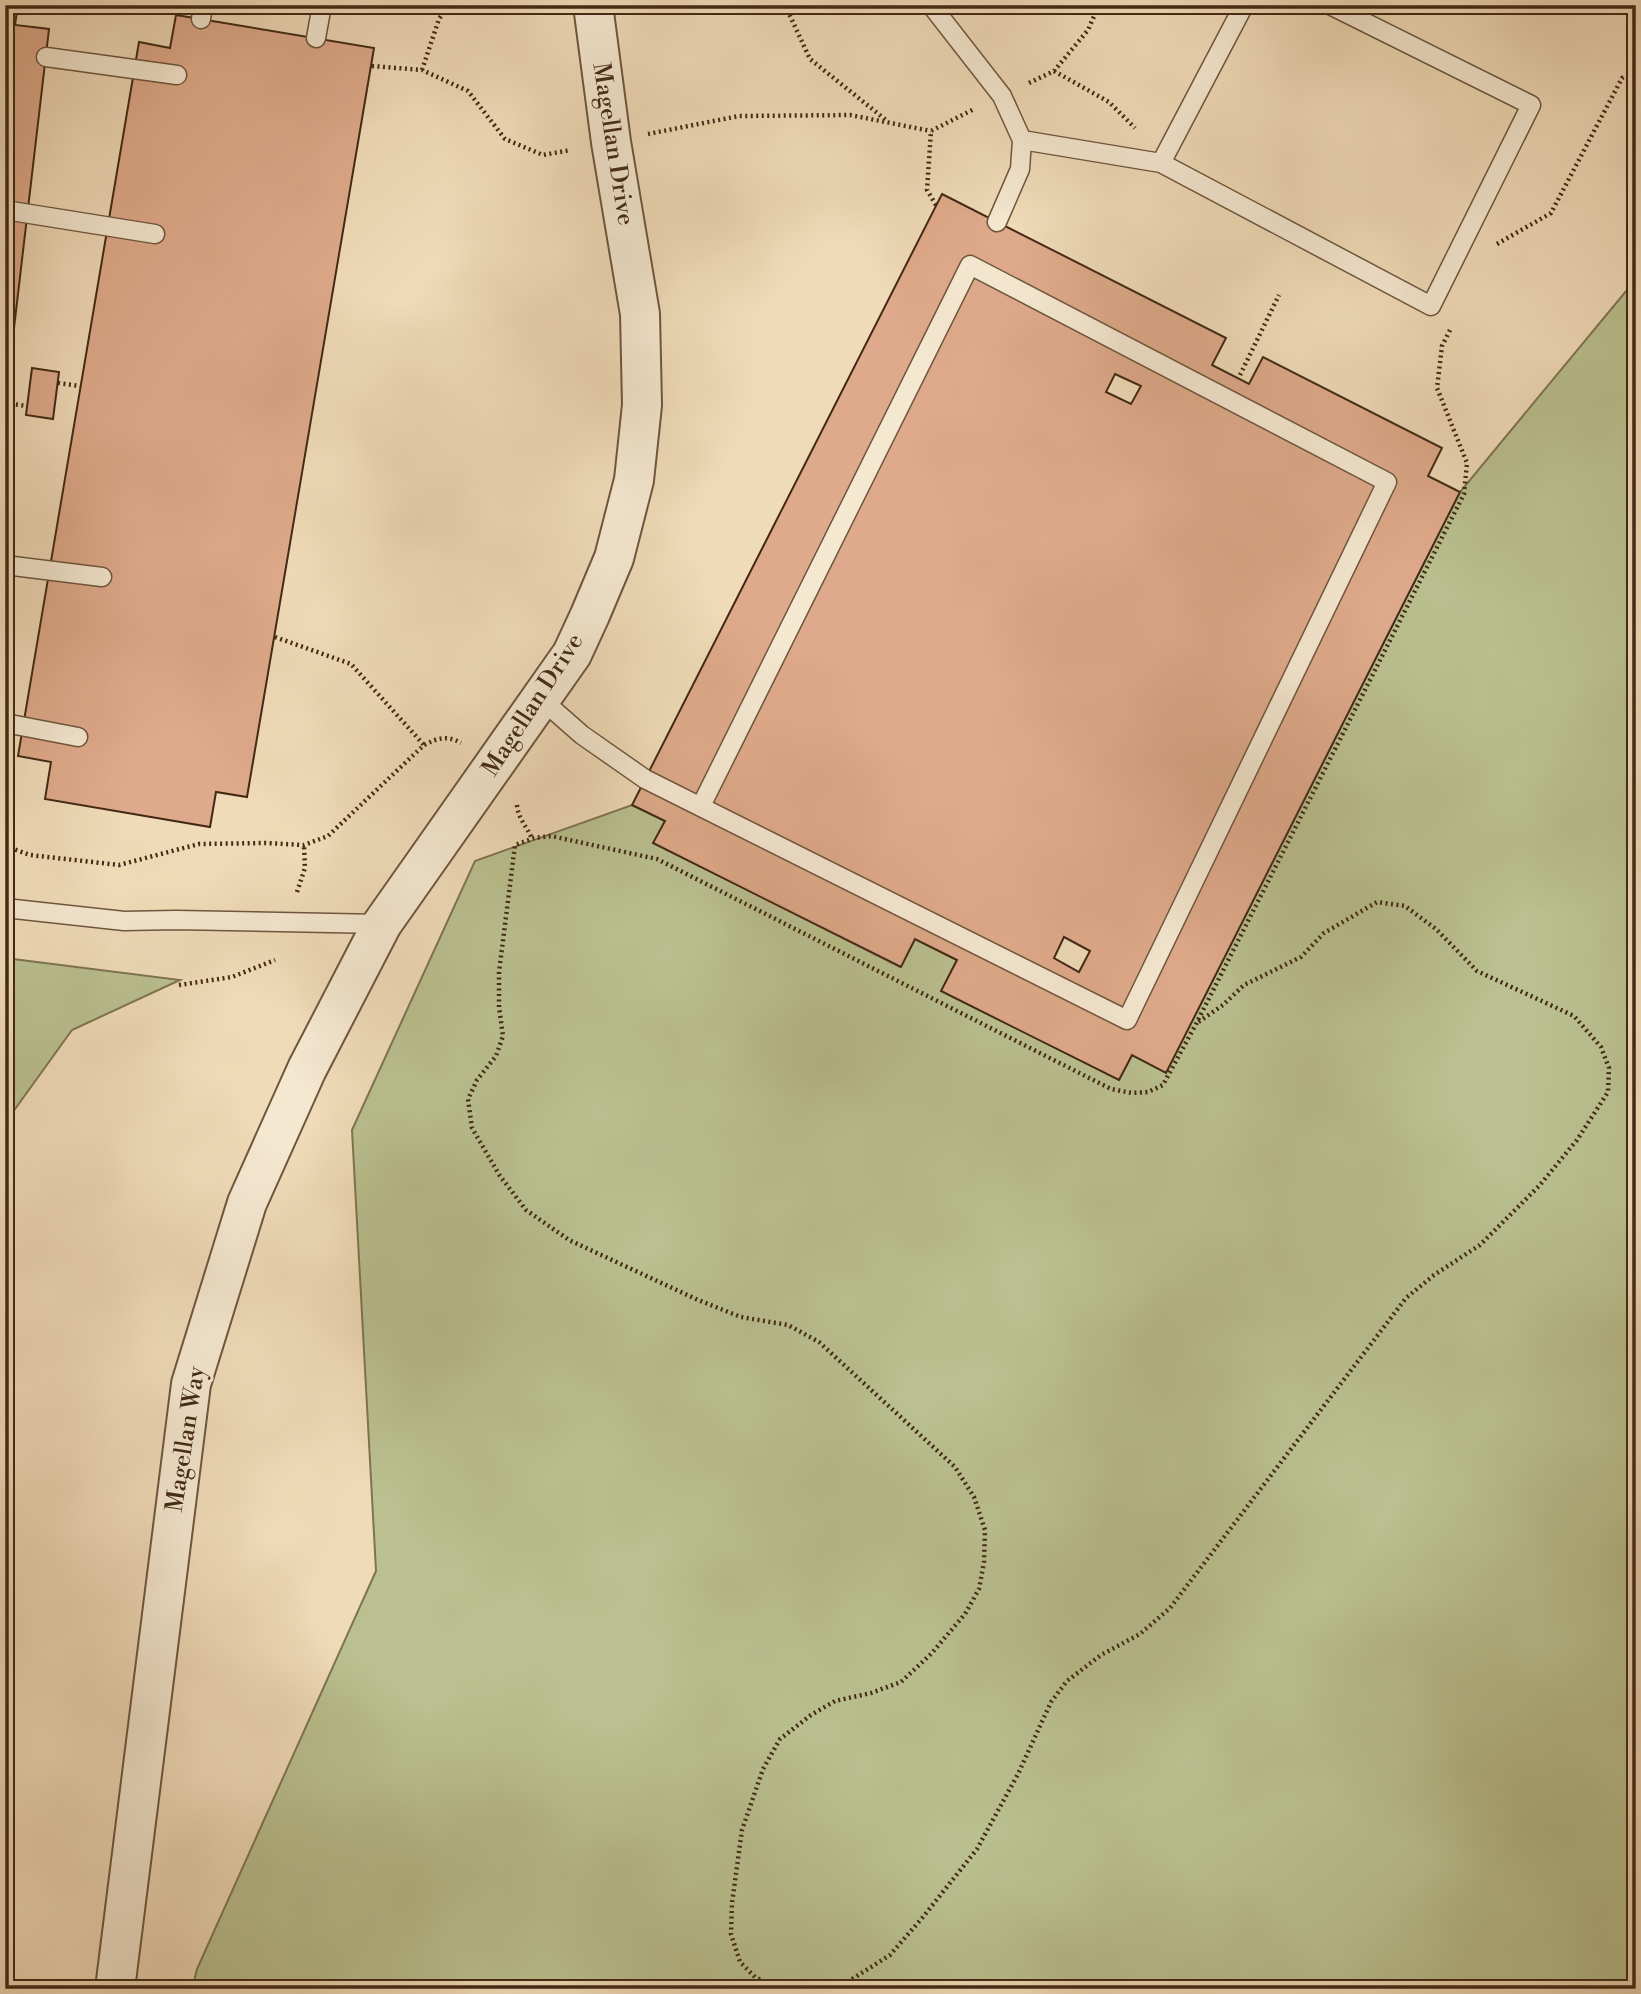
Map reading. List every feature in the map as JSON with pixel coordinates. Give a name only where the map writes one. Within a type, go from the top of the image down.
[{"type":"street","name":"Magellan Drive","points":[[382,924],[572,654],[614,558],[634,480],[642,405],[640,314],[611,142],[593,5]]},
{"type":"street","name":"Magellan Way","points":[[115,1989],[191,1384],[247,1203],[307,1069],[382,924]]},
{"type":"lane","points":[[316,38],[321,5]]},
{"type":"lane","points":[[931,5],[1002,96],[1022,140],[1020,169],[997,222]]},
{"type":"lane","points":[[1161,163],[1244,5]]},
{"type":"lane","points":[[1022,140],[1161,163],[1432,306],[1531,105],[1330,5]]},
{"type":"lane","points":[[46,57],[177,75]]},
{"type":"lane","points":[[5,210],[27,216],[155,234]]},
{"type":"lane","points":[[541,699],[582,735],[645,779],[1127,1020],[1387,482],[970,265],[701,806]]},
{"type":"lane","points":[[5,565],[48,575]]},
{"type":"lane","points":[[5,575],[102,577]]},
{"type":"lane","points":[[14,724],[78,737]]},
{"type":"lane","points":[[5,908],[124,921],[382,924]]},
{"type":"path","points":[[422,70],[439,19],[448,5]]},
{"type":"path","points":[[785,5],[810,59],[889,122]]},
{"type":"path","points":[[1022,86],[1054,71],[1088,30],[1100,5]]},
{"type":"path","points":[[1054,71],[1109,102],[1131,123],[1161,163]]},
{"type":"path","points":[[1489,248],[1551,213],[1622,78],[1636,71]]},
{"type":"path","points":[[936,205],[927,190],[931,131],[977,108]]},
{"type":"path","points":[[1238,379],[1279,295]]},
{"type":"path","points":[[1196,1024],[1223,1005],[1244,985],[1301,957],[1324,933],[1377,902],[1405,906],[1436,929],[1477,971],[1574,1016],[1601,1047],[1609,1068],[1608,1092],[1577,1140],[1539,1186],[1480,1245],[1434,1275],[1406,1298],[1170,1608],[1140,1634],[1101,1655],[1067,1681],[1051,1702],[1018,1773],[977,1849],[890,1955],[849,1981],[814,1989],[775,1987],[755,1977],[740,1962],[731,1934],[732,1903],[742,1830],[763,1769],[780,1739],[811,1715],[835,1701],[871,1693],[901,1682],[932,1654],[965,1614],[979,1589],[984,1562],[985,1530],[974,1497],[955,1467],[819,1342],[788,1325],[741,1317],[709,1304],[569,1240],[526,1210],[500,1176],[472,1128],[468,1099],[477,1080],[496,1056],[503,1035],[499,1007],[499,972],[515,845],[551,836],[657,859],[1111,1089],[1132,1093],[1147,1092],[1164,1085],[1464,494],[1467,463],[1437,388],[1442,346],[1454,322]]},
{"type":"path","points":[[58,383],[80,386]]},
{"type":"path","points":[[5,403],[27,406]]},
{"type":"path","points":[[275,637],[351,664],[424,745]]},
{"type":"path","points":[[5,846],[30,855],[119,865],[199,844],[304,845],[328,836],[424,745],[437,738],[451,738],[471,748]]},
{"type":"path","points":[[518,799],[518,816],[532,839]]},
{"type":"path","points":[[297,892],[305,868],[304,845]]},
{"type":"path","points":[[179,985],[232,977],[275,960]]},
{"type":"green space","points":[[1636,279],[1636,1989],[192,1989],[197,1969],[376,1571],[352,1130],[475,861],[632,805],[665,821],[654,843],[900,967],[915,939],[957,960],[942,990],[1119,1080],[1132,1055],[1166,1072],[1460,492]]},
{"type":"green space","points":[[5,958],[180,980],[72,1030],[5,1123]]},
{"type":"building","points":[[5,5],[18,5],[15,25],[49,29],[5,405]]},
{"type":"building","points":[[176,15],[374,48],[247,797],[216,792],[210,827],[45,799],[51,762],[18,756],[139,42],[170,48]]},
{"type":"building","points":[[942,194],[1226,338],[1212,365],[1249,384],[1263,357],[1442,448],[1428,476],[1460,492],[1166,1073],[1132,1055],[1119,1080],[941,991],[957,960],[915,939],[901,967],[653,843],[665,821],[632,805]],"holes":[[[1115,374],[1141,386],[1131,404],[1106,392]],[[1064,937],[1090,951],[1079,972],[1054,958]]]},
{"type":"building","points":[[32,368],[59,372],[53,419],[26,415]]}]
